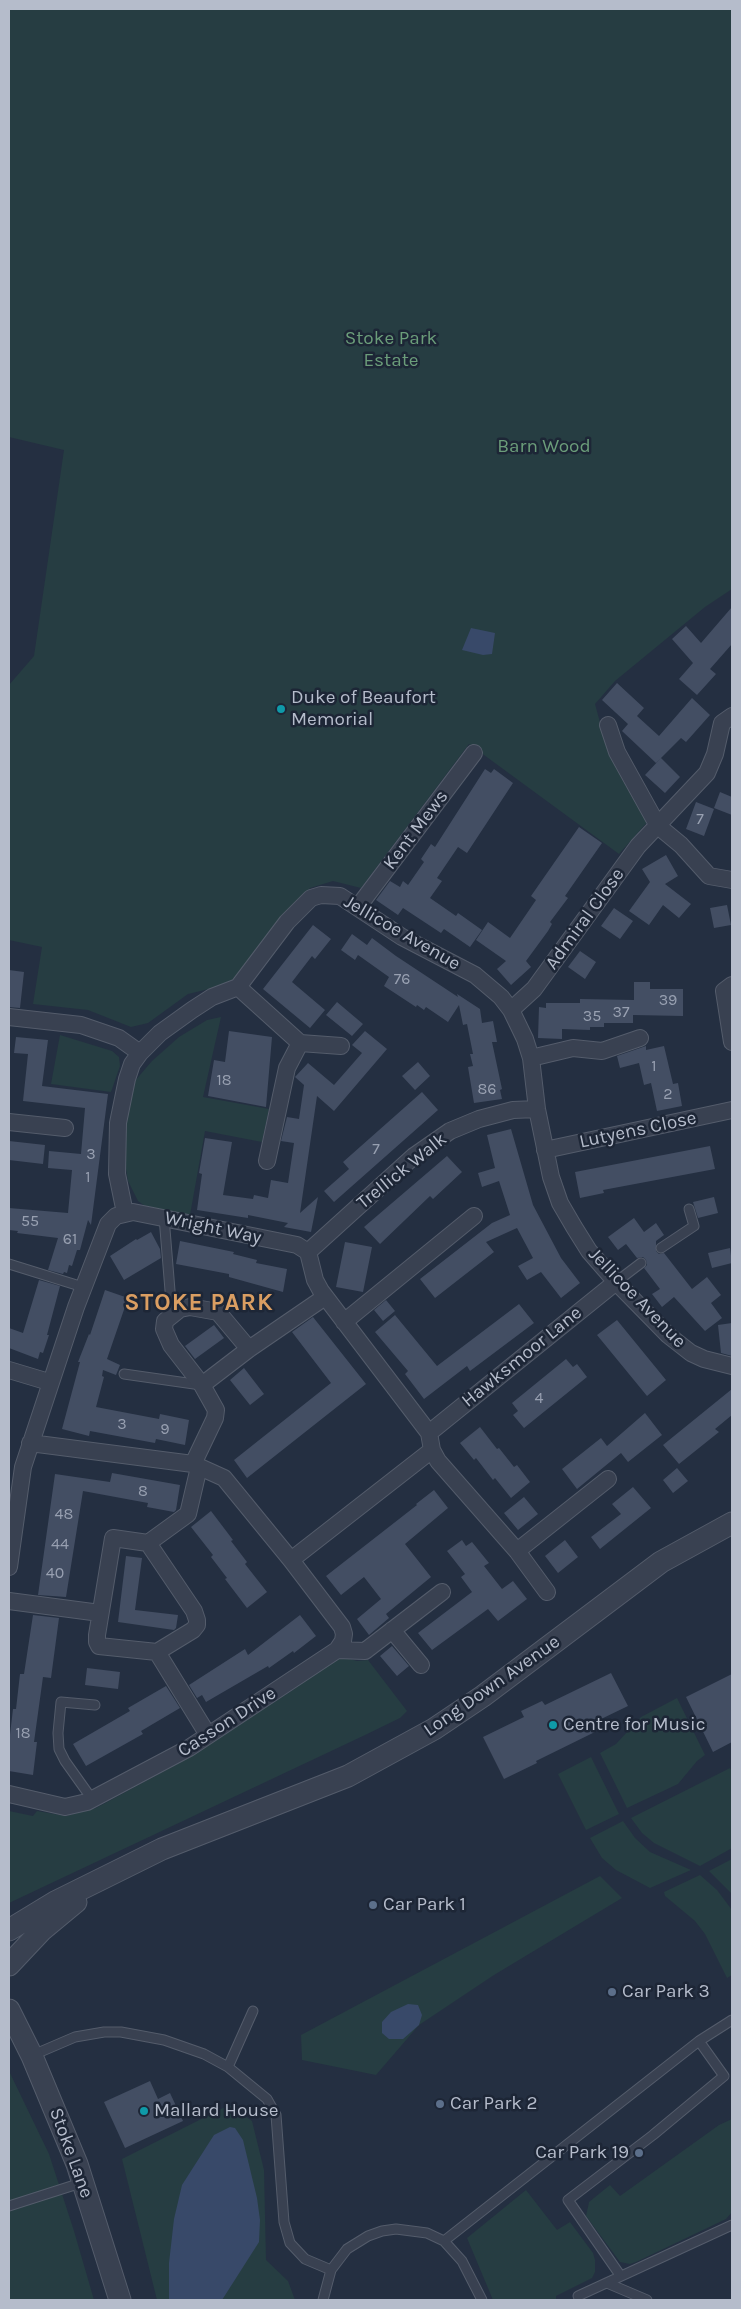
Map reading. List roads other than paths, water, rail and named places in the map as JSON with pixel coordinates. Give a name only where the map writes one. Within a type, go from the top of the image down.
[{"type":"street","name":"Admiral Close","points":[[511,1010],[529,995],[638,846],[707,773],[715,754],[722,723],[732,716]]},
{"type":"street","points":[[608,726],[618,752],[658,826],[681,844],[709,876],[732,880]]},
{"type":"street","name":"Kent Mews","points":[[358,907],[474,753]]},
{"type":"street","name":"Jellicoe Avenue","points":[[238,987],[286,922],[311,898],[321,895],[340,896],[402,936],[475,975],[500,997],[511,1010],[531,1058],[537,1110],[551,1177],[560,1203],[589,1250],[616,1282],[681,1346],[704,1359],[732,1366]]},
{"type":"street","points":[[732,985],[724,991],[732,1042]]},
{"type":"street","points":[[9,1564],[23,1467],[50,1382],[83,1287],[108,1224],[116,1216],[125,1213],[116,1174],[118,1123],[132,1064],[140,1053],[176,1021],[212,997],[238,987],[300,1043],[341,1046]]},
{"type":"street","points":[[9,1017],[81,1025],[119,1038],[140,1053]]},
{"type":"street","points":[[531,1058],[573,1048],[602,1051],[640,1038]]},
{"type":"street","points":[[267,1161],[287,1068],[300,1043]]},
{"type":"street","name":"Trellick Walk","points":[[308,1252],[414,1156],[450,1131],[479,1119],[513,1110],[537,1110]]},
{"type":"street","name":"Lutyens Close","points":[[545,1150],[732,1110]]},
{"type":"street","points":[[9,1122],[65,1128]]},
{"type":"street","name":"Wright Way","points":[[125,1213],[138,1212],[297,1245],[308,1252]]},
{"type":"street","points":[[344,1322],[474,1216]]},
{"type":"street","points":[[308,1252],[315,1280],[325,1297],[429,1433],[432,1450],[445,1469],[517,1551],[547,1592]]},
{"type":"street","name":"Hawksmoor Lane","points":[[429,1433],[616,1282]]},
{"type":"street","points":[[202,1385],[249,1349],[325,1297]]},
{"type":"street","points":[[148,1543],[194,1610],[197,1625],[193,1630],[158,1652],[99,1646],[97,1635],[112,1538],[148,1543],[188,1514],[196,1466],[215,1418],[216,1410],[202,1385],[168,1339],[164,1329],[165,1321],[172,1315],[190,1307],[218,1312],[249,1349]]},
{"type":"street","points":[[9,1370],[50,1382]]},
{"type":"street","points":[[30,1443],[196,1466],[224,1478],[291,1560],[342,1627],[343,1641],[337,1650]]},
{"type":"street","points":[[291,1560],[432,1450]]},
{"type":"street","points":[[517,1551],[608,1479]]},
{"type":"street","name":"Long Down Avenue","points":[[9,1930],[54,1902],[125,1867],[195,1835],[348,1776],[434,1729],[476,1701],[661,1562],[732,1523]]},
{"type":"street","points":[[337,1650],[365,1650],[442,1592]]},
{"type":"street","points":[[9,1601],[100,1613]]},
{"type":"street","points":[[392,1630],[421,1665]]},
{"type":"street","name":"Casson Drive","points":[[9,1794],[65,1806],[92,1799],[189,1748],[337,1650]]},
{"type":"street","points":[[158,1652],[208,1735]]},
{"type":"street","name":"Long Down Avenue","points":[[9,1965],[41,1931],[125,1867]]},
{"type":"street","name":"Stoke Lane","points":[[9,2010],[32,2056],[84,2182],[120,2300]]},
{"type":"lane","points":[[661,1248],[694,1226],[689,1209]]},
{"type":"lane","points":[[164,1217],[172,1315]]},
{"type":"lane","points":[[616,1282],[641,1263]]},
{"type":"lane","points":[[9,1264],[83,1287]]},
{"type":"lane","points":[[124,1374],[202,1385]]},
{"type":"lane","points":[[92,1799],[65,1761],[59,1749],[58,1733],[61,1702],[95,1704]]},
{"type":"lane","points":[[228,2067],[253,2011]]},
{"type":"lane","points":[[444,2242],[700,2041],[732,2020]]},
{"type":"lane","points":[[32,2056],[75,2036],[121,2032],[164,2040],[204,2054],[228,2067],[267,2099],[276,2115],[284,2222],[290,2243],[305,2259],[331,2270]]},
{"type":"lane","points":[[620,2275],[568,2200],[653,2135],[724,2076],[700,2041]]},
{"type":"lane","points":[[9,2206],[84,2182]]},
{"type":"lane","points":[[578,2296],[732,2225]]},
{"type":"lane","points":[[323,2300],[331,2270],[338,2258],[352,2245],[382,2231],[412,2230],[427,2233],[444,2242],[462,2261],[482,2300]]},
{"type":"lane","points":[[607,2283],[647,2300]]},
{"type":"water","points":[[471,628],[495,633],[492,654],[483,655],[462,650]]},
{"type":"water","points":[[408,2004],[418,2005],[422,2015],[419,2025],[403,2039],[389,2039],[382,2033],[382,2022],[391,2012]]},
{"type":"water","points":[[230,2127],[235,2128],[243,2140],[257,2198],[260,2220],[259,2242],[222,2300],[169,2300],[169,2263],[174,2219],[182,2185],[214,2135]]},
{"type":"place","name":"Duke of Beaufort Memorial","points":[[281,709]]},
{"type":"place","name":"Centre for Music","points":[[553,1725]]},
{"type":"place","name":"Car Park 1","points":[[373,1905]]},
{"type":"place","name":"Car Park 3","points":[[612,1992]]},
{"type":"place","name":"Car Park 2","points":[[440,2104]]},
{"type":"place","name":"Mallard House","points":[[144,2111]]},
{"type":"place","name":"Car Park 19","points":[[639,2153]]},
{"type":"district","name":"STOKE PARK","points":[[199,1303]]},
{"type":"park label","name":"Stoke Park Estate","points":[[391,350]]},
{"type":"park label","name":"Barn Wood","points":[[544,447]]}]
